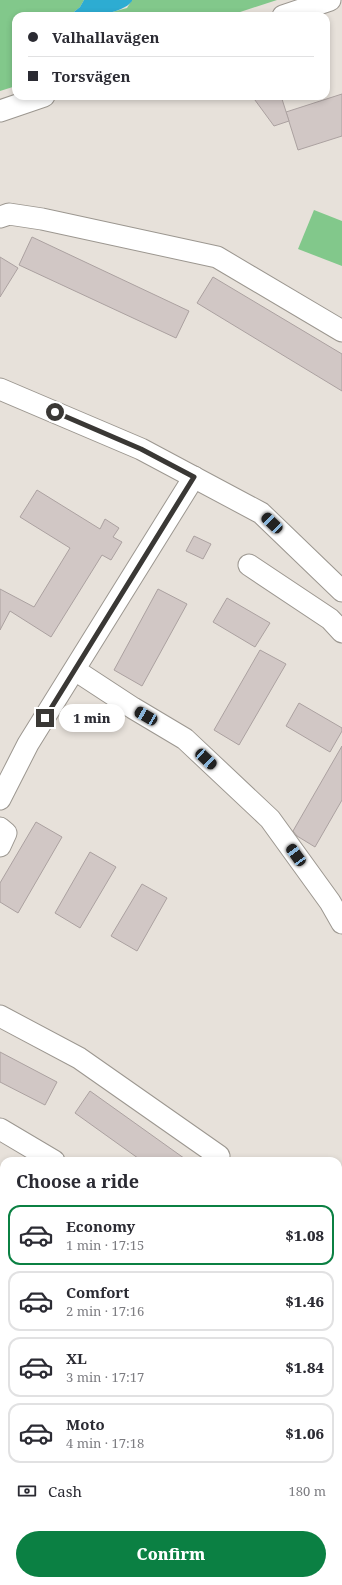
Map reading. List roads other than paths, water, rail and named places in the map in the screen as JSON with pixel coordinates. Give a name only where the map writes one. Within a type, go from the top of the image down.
[{"type":"street","points":[[295,12],[330,0]]},
{"type":"street","points":[[339,0],[342,5]]},
{"type":"street","points":[[0,111],[32,100]]},
{"type":"street","points":[[0,217],[8,214],[42,219],[217,257],[342,331]]},
{"type":"street","points":[[0,389],[141,449],[261,513],[342,591]]},
{"type":"street","points":[[0,800],[28,744],[194,477]]},
{"type":"street","points":[[249,566],[338,620]]},
{"type":"street","points":[[75,670],[133,708],[185,738],[270,819],[330,902],[342,923]]},
{"type":"street","points":[[0,828],[6,833],[0,846]]},
{"type":"street","points":[[0,1016],[79,1058],[218,1156]]},
{"type":"street","points":[[0,1129],[47,1157]]},
{"type":"water","points":[[84,0],[132,0],[127,6],[112,12],[74,12],[80,7]]}]
